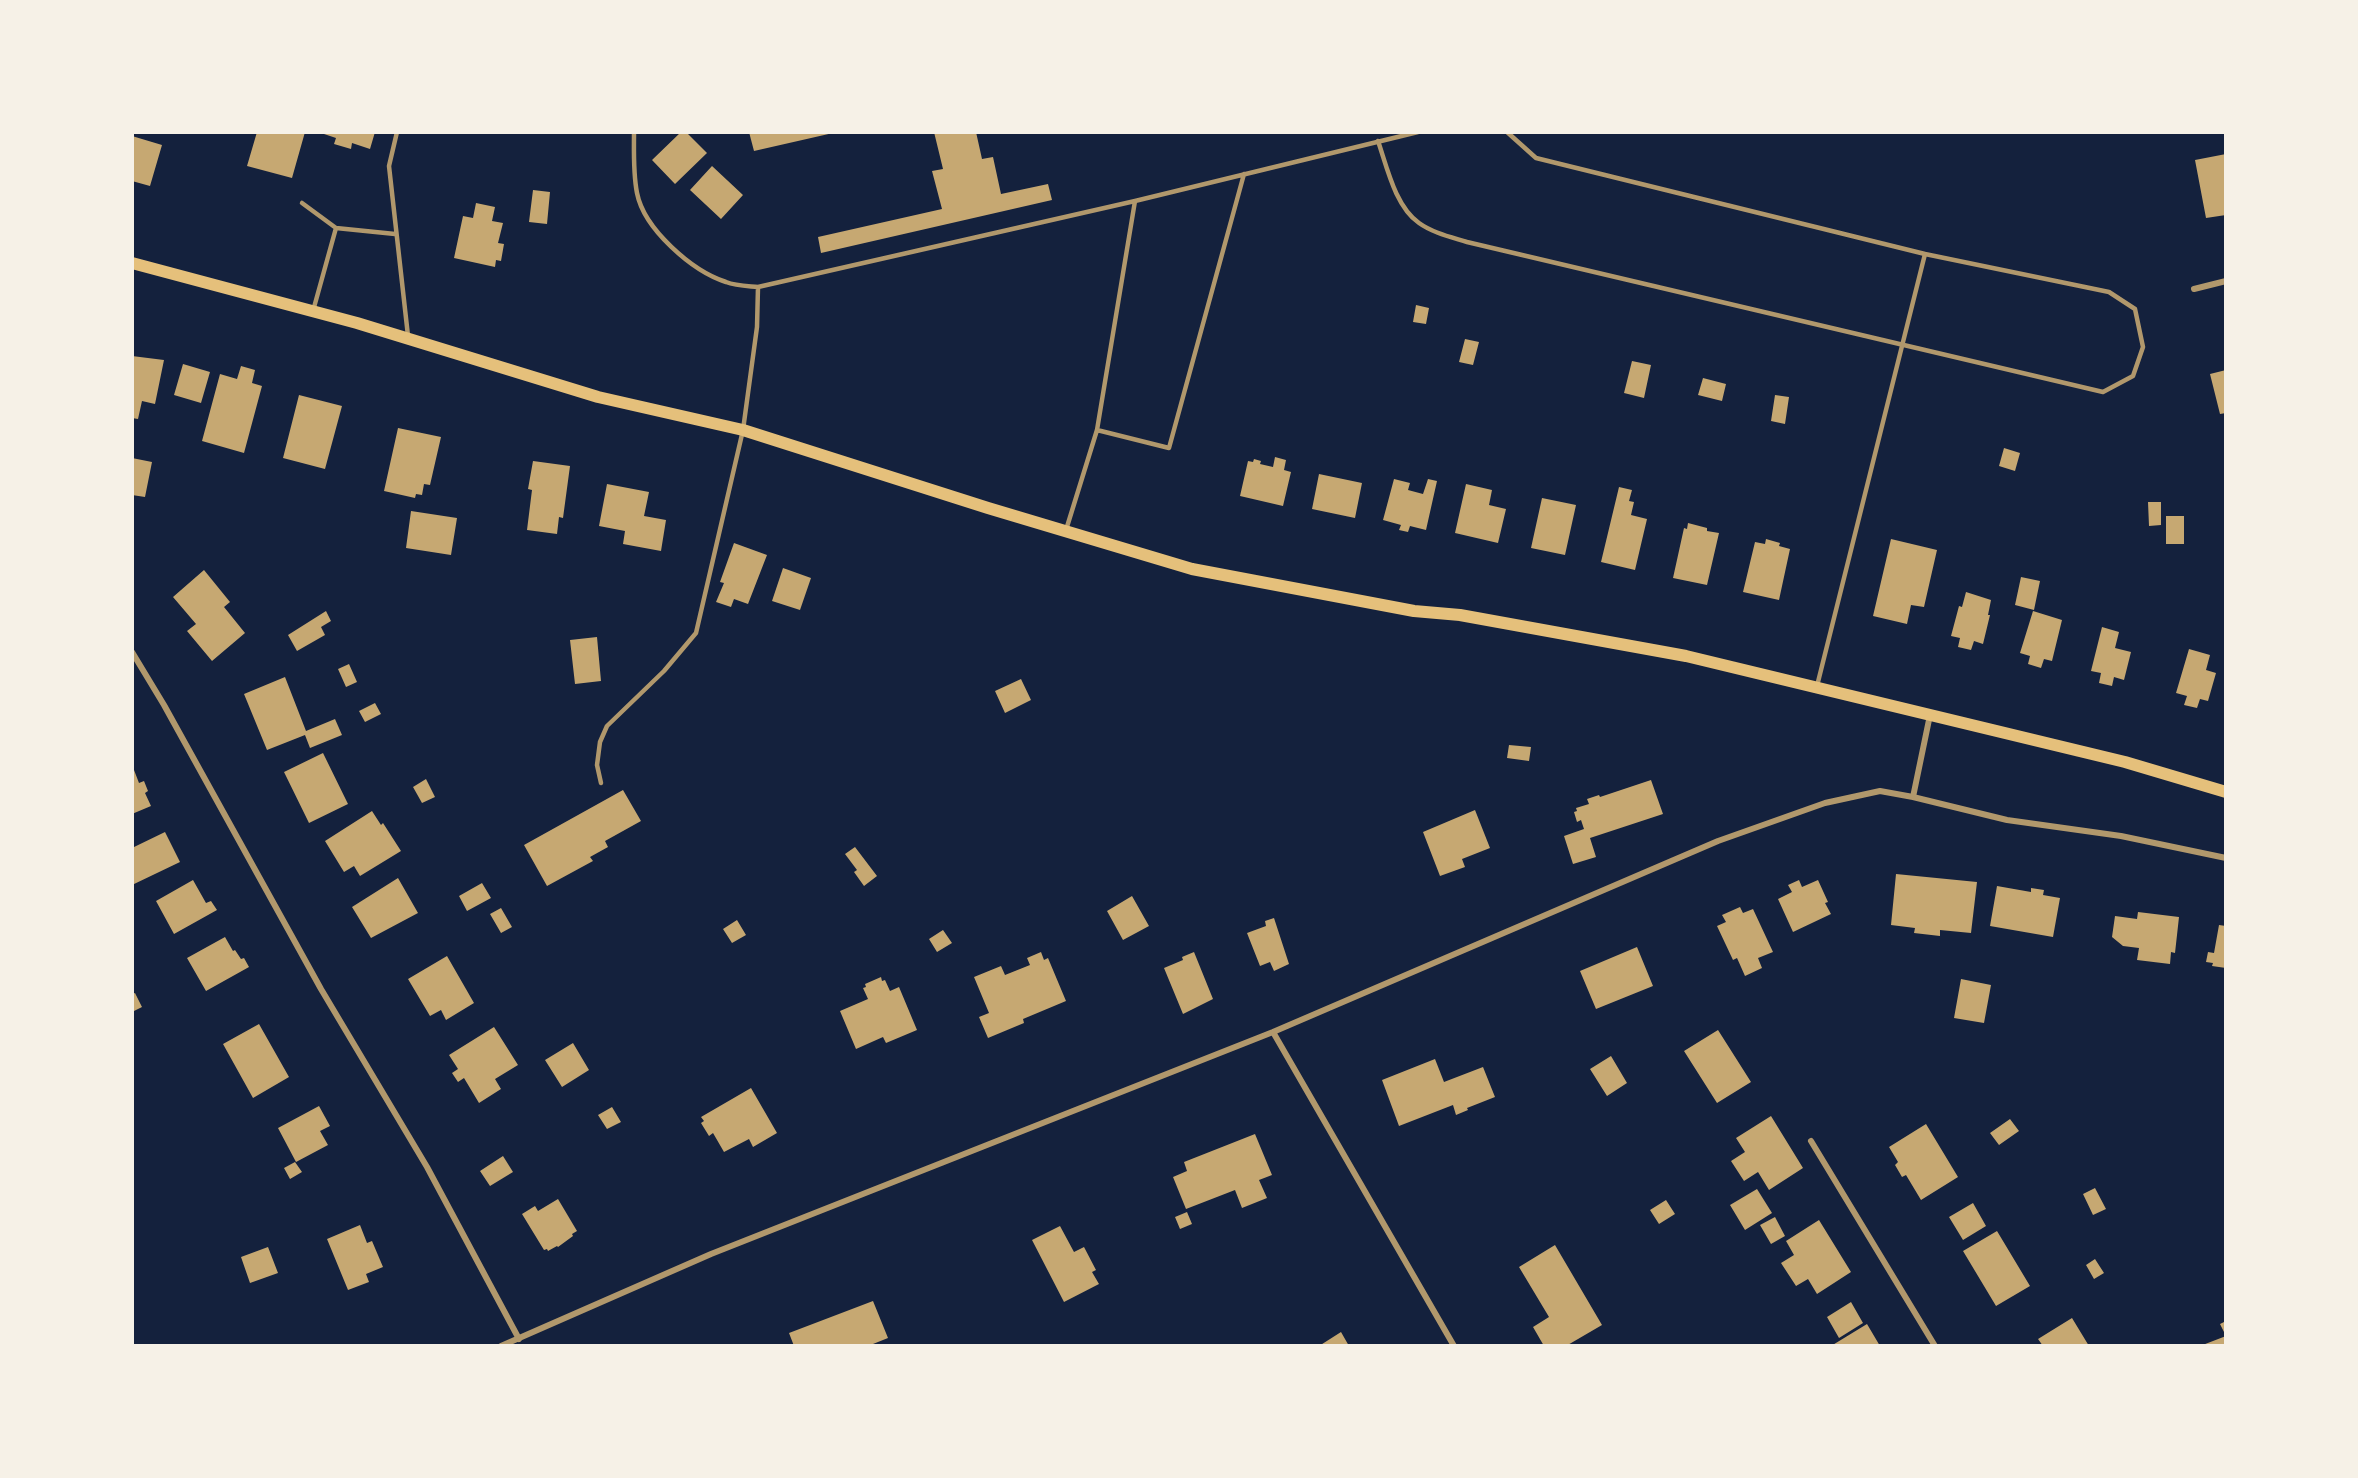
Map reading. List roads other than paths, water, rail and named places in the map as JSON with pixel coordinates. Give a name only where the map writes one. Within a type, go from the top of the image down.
[{"type":"main road","points":[[132,263],[313,311],[598,397],[743,430],[1065,532],[1192,569],[1414,611],[1460,615],[1686,656],[2125,762],[2226,792]]},
{"type":"street","points":[[2194,289],[2226,281]]},
{"type":"street","points":[[132,652],[164,705],[321,989],[427,1167],[519,1339]]},
{"type":"street","points":[[1913,797],[1930,714]]},
{"type":"street","points":[[501,1346],[711,1254],[1273,1032],[1718,841],[1836,801],[1880,791],[2007,820],[2121,836],[2226,858]]},
{"type":"street","points":[[1273,1032],[1454,1346]]},
{"type":"street","points":[[1811,1141],[1935,1346]]},
{"type":"lane","points":[[397,132],[389,166],[408,339]]},
{"type":"lane","points":[[634,132],[637,194],[644,213],[656,229],[680,255],[708,275],[728,283],[758,287],[1135,201],[1418,132]]},
{"type":"lane","points":[[1378,141],[1394,187],[1406,207],[1418,222],[1438,233],[1467,242],[2103,392],[2133,376],[2143,347],[2134,309],[2109,292],[1925,254],[1536,158],[1507,132]]},
{"type":"lane","points":[[1097,430],[1169,448],[1244,174]]},
{"type":"lane","points":[[1065,532],[1097,430],[1135,201]]},
{"type":"lane","points":[[302,202],[336,228],[395,234]]},
{"type":"lane","points":[[313,311],[336,228]]},
{"type":"lane","points":[[1817,686],[1925,254]]},
{"type":"lane","points":[[602,783],[597,765],[600,742],[607,726],[664,671],[696,633],[743,430],[757,327],[758,287]]}]
